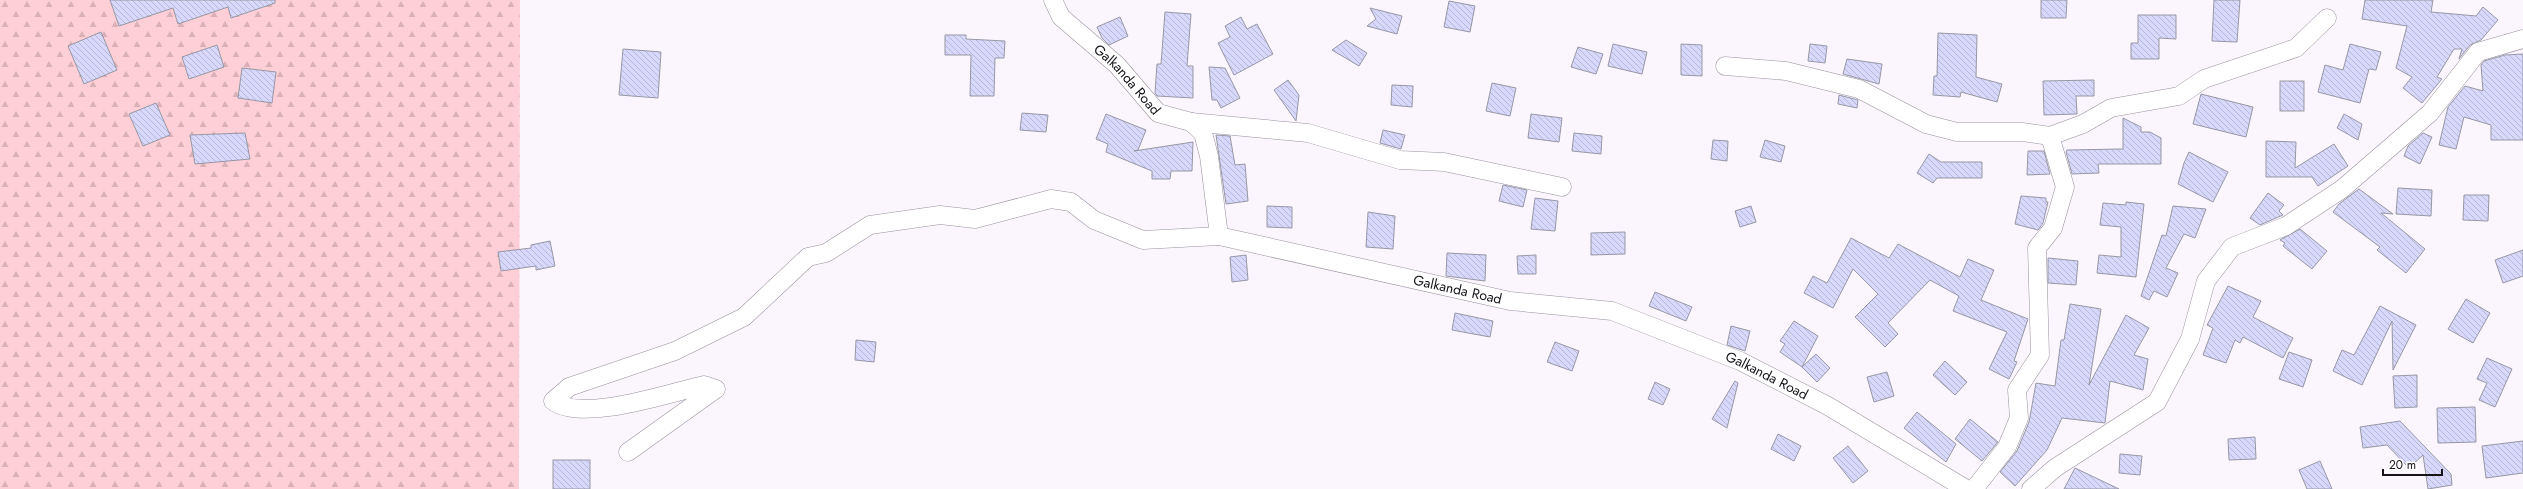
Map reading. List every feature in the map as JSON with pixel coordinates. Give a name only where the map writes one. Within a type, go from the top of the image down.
[{"type":"street","name":"Galkanda Road","points":[[1053,0],[1061,17],[1117,65],[1158,113],[1191,122],[1308,132],[1400,160],[1444,162],[1562,187]]},
{"type":"street","points":[[1724,66],[1786,71],[1859,89],[1926,124],[1957,132],[2022,132],[2050,136],[2084,124],[2111,108],[2179,96],[2204,78],[2296,48],[2327,18]]},
{"type":"street","points":[[2031,489],[2055,468],[2157,402],[2190,339],[2206,281],[2232,247],[2286,226],[2342,189],[2430,113],[2478,52],[2523,39]]},
{"type":"street","points":[[1191,122],[1203,133],[1209,156],[1219,236]]},
{"type":"street","points":[[1974,489],[2007,447],[2019,418],[2017,390],[2040,355],[2037,248],[2053,228],[2065,187],[2050,136]]},
{"type":"street","name":"Galkanda Road","points":[[628,452],[716,389],[704,385],[603,409],[561,407],[553,400],[569,388],[676,351],[744,317],[808,257],[826,253],[870,225],[940,215],[975,219],[1051,199],[1071,202],[1094,220],[1143,240],[1219,236],[1510,301],[1612,311],[1740,361],[1828,406],[1966,489]]},
{"type":"green space","points":[[0,0],[520,0],[519,489],[0,489]]},
{"type":"building","points":[[110,0],[275,0],[275,3],[231,18],[228,7],[178,24],[173,8],[119,26]]},
{"type":"building","points":[[2041,0],[2067,0],[2066,18],[2041,18]]},
{"type":"building","points":[[2214,0],[2240,0],[2237,42],[2212,41]]},
{"type":"building","points":[[2365,0],[2433,0],[2431,12],[2476,16],[2483,7],[2498,20],[2481,40],[2470,45],[2459,59],[2462,49],[2454,49],[2437,77],[2442,79],[2422,103],[2403,88],[2412,77],[2396,68],[2407,26],[2362,19]]},
{"type":"building","points":[[1449,1],[1475,6],[1470,32],[1444,27]]},
{"type":"building","points":[[1370,8],[1402,16],[1397,34],[1367,26],[1376,19]]},
{"type":"building","points":[[1165,12],[1191,14],[1187,66],[1193,66],[1193,98],[1157,96],[1155,93],[1157,64],[1161,64]]},
{"type":"building","points":[[2138,15],[2176,15],[2176,39],[2159,38],[2159,59],[2131,59],[2131,43],[2138,43]]},
{"type":"building","points":[[1120,17],[1128,36],[1109,45],[1102,38],[1097,27]]},
{"type":"building","points":[[1241,17],[1247,29],[1257,24],[1273,54],[1234,75],[1218,43],[1230,37],[1225,26]]},
{"type":"building","points":[[101,32],[117,70],[84,84],[68,46]]},
{"type":"building","points":[[1938,33],[1977,35],[1976,77],[2002,84],[1997,102],[1961,92],[1960,97],[1933,95],[1934,76],[1937,76]]},
{"type":"building","points":[[945,35],[966,35],[966,39],[1005,41],[1004,58],[995,58],[994,96],[970,96],[971,55],[945,55]]},
{"type":"building","points":[[1346,40],[1367,53],[1359,66],[1332,50]]},
{"type":"building","points":[[1613,44],[1647,52],[1642,74],[1608,66]]},
{"type":"building","points":[[1681,44],[1702,45],[1702,76],[1681,75]]},
{"type":"building","points":[[1810,44],[1827,46],[1825,63],[1808,61]]},
{"type":"building","points":[[2350,44],[2381,52],[2376,70],[2369,69],[2360,103],[2318,92],[2325,65],[2343,70]]},
{"type":"building","points":[[217,45],[224,67],[189,79],[182,57]]},
{"type":"building","points":[[1578,47],[1603,54],[1596,74],[1571,67]]},
{"type":"building","points":[[623,49],[661,52],[658,98],[619,95]]},
{"type":"building","points":[[2523,54],[2523,140],[2491,140],[2491,125],[2464,117],[2456,149],[2439,145],[2448,107],[2465,86],[2483,91],[2481,65],[2484,61],[2505,55]]},
{"type":"building","points":[[1847,59],[1882,64],[1879,84],[1843,74]]},
{"type":"building","points":[[1209,67],[1225,68],[1240,98],[1221,108],[1217,100],[1212,100]]},
{"type":"building","points":[[242,68],[276,72],[272,103],[238,98]]},
{"type":"building","points":[[1288,80],[1299,95],[1296,121],[1274,90]]},
{"type":"building","points":[[2094,80],[2094,96],[2076,96],[2077,114],[2044,115],[2043,81]]},
{"type":"building","points":[[2280,81],[2304,81],[2304,111],[2280,111]]},
{"type":"building","points":[[1492,83],[1516,88],[1510,116],[1486,111]]},
{"type":"building","points":[[1392,85],[1413,86],[1412,107],[1391,105]]},
{"type":"building","points":[[2201,94],[2253,107],[2246,137],[2193,124]]},
{"type":"building","points":[[1839,95],[1858,100],[1857,108],[1838,104]]},
{"type":"building","points":[[156,103],[170,135],[143,146],[129,114]]},
{"type":"building","points":[[1022,113],[1048,115],[1046,132],[1020,130]]},
{"type":"building","points":[[1106,114],[1146,130],[1138,150],[1134,151],[1193,142],[1192,171],[1171,171],[1170,179],[1152,179],[1152,171],[1106,152],[1108,144],[1096,139]]},
{"type":"building","points":[[1531,114],[1562,118],[1559,142],[1528,138]]},
{"type":"building","points":[[2344,114],[2362,124],[2358,140],[2337,128]]},
{"type":"building","points":[[2123,118],[2141,127],[2141,132],[2150,132],[2161,138],[2161,164],[2098,164],[2099,173],[2072,174],[2066,152],[2067,150],[2123,149]]},
{"type":"building","points":[[1383,130],[1405,135],[1401,149],[1380,143]]},
{"type":"building","points":[[245,133],[250,159],[195,164],[190,135]]},
{"type":"building","points":[[1574,133],[1602,136],[1601,154],[1572,151]]},
{"type":"building","points":[[2423,133],[2432,137],[2420,164],[2404,156],[2408,146]]},
{"type":"building","points":[[1216,135],[1230,136],[1235,165],[1245,164],[1248,201],[1226,204]]},
{"type":"building","points":[[1713,140],[1728,141],[1727,161],[1711,159]]},
{"type":"building","points":[[1765,140],[1785,146],[1781,162],[1760,157]]},
{"type":"building","points":[[2266,141],[2296,142],[2295,168],[2334,144],[2348,166],[2318,186],[2312,177],[2266,177]]},
{"type":"building","points":[[2028,151],[2044,151],[2050,174],[2027,175]]},
{"type":"building","points":[[2189,152],[2228,172],[2213,202],[2178,184]]},
{"type":"building","points":[[1929,154],[1941,162],[1982,162],[1982,178],[1937,178],[1933,183],[1917,173]]},
{"type":"building","points":[[1503,185],[1527,190],[1523,207],[1499,201]]},
{"type":"building","points":[[2398,188],[2432,190],[2431,216],[2396,214]]},
{"type":"building","points":[[2359,189],[2393,214],[2381,213],[2425,249],[2406,273],[2377,250],[2380,247],[2333,212],[2339,204]]},
{"type":"building","points":[[2268,193],[2284,205],[2279,211],[2283,215],[2260,225],[2250,218]]},
{"type":"building","points":[[2464,195],[2489,195],[2488,221],[2463,220]]},
{"type":"building","points":[[2021,196],[2046,198],[2046,202],[2048,202],[2043,223],[2038,230],[2015,224]]},
{"type":"building","points":[[1535,198],[1558,201],[1555,231],[1531,229]]},
{"type":"building","points":[[2126,202],[2144,204],[2136,277],[2097,273],[2099,255],[2121,257],[2121,227],[2100,225],[2103,203],[2126,205]]},
{"type":"building","points":[[1267,206],[1292,207],[1292,228],[1267,227]]},
{"type":"building","points":[[1751,206],[1756,222],[1740,227],[1735,211]]},
{"type":"building","points":[[2173,206],[2206,209],[2195,238],[2184,234],[2166,268],[2178,273],[2167,297],[2154,291],[2149,300],[2141,296],[2162,235],[2166,236]]},
{"type":"building","points":[[1368,212],[1395,216],[1393,249],[1366,247]]},
{"type":"building","points":[[2300,229],[2327,251],[2312,269],[2283,246],[2285,243],[2280,240]]},
{"type":"building","points":[[1625,232],[1625,254],[1591,255],[1591,233]]},
{"type":"building","points":[[1851,238],[1889,258],[1898,244],[1960,277],[1968,259],[1994,270],[1981,300],[2028,319],[2014,361],[2017,362],[2009,379],[1989,369],[2007,332],[1953,311],[1959,296],[1930,280],[1888,323],[1898,334],[1885,347],[1855,317],[1878,294],[1853,269],[1833,308],[1804,293],[1813,276],[1827,283]]},
{"type":"building","points":[[550,241],[555,266],[536,270],[536,266],[501,271],[498,252],[531,248],[531,245]]},
{"type":"building","points":[[2523,250],[2523,276],[2503,283],[2495,260]]},
{"type":"building","points":[[1447,253],[1486,255],[1485,281],[1446,276]]},
{"type":"building","points":[[1246,255],[1248,280],[1232,282],[1230,257]]},
{"type":"building","points":[[1536,255],[1536,274],[1518,274],[1517,256]]},
{"type":"building","points":[[2048,258],[2078,261],[2076,285],[2048,283]]},
{"type":"building","points":[[2228,286],[2261,301],[2253,317],[2293,338],[2283,358],[2243,337],[2240,343],[2235,340],[2226,363],[2203,355],[2213,328],[2207,325]]},
{"type":"building","points":[[1655,292],[1692,307],[1686,321],[1649,306]]},
{"type":"building","points":[[2466,299],[2490,313],[2473,343],[2448,329]]},
{"type":"building","points":[[2070,304],[2101,309],[2089,385],[2126,315],[2149,328],[2134,355],[2148,359],[2143,390],[2110,381],[2105,423],[2062,418],[2047,450],[2015,486],[2000,472],[2017,451],[2029,422],[2036,383],[2055,386],[2061,340],[2064,340]]},
{"type":"building","points":[[2380,306],[2416,325],[2393,370],[2392,321],[2362,385],[2333,371],[2342,350],[2354,355]]},
{"type":"building","points":[[1455,313],[1493,321],[1490,337],[1452,330]]},
{"type":"building","points":[[1794,321],[1818,336],[1802,367],[1780,352],[1785,344],[1780,341]]},
{"type":"building","points":[[1731,326],[1750,331],[1745,351],[1727,345]]},
{"type":"building","points":[[856,340],[876,342],[874,362],[855,360]]},
{"type":"building","points":[[1555,342],[1579,351],[1572,371],[1547,362]]},
{"type":"building","points":[[2289,352],[2312,360],[2303,387],[2279,379]]},
{"type":"building","points":[[1816,354],[1830,368],[1817,382],[1802,367]]},
{"type":"building","points":[[2487,358],[2512,369],[2495,407],[2479,400],[2487,383],[2477,379]]},
{"type":"building","points":[[1945,361],[1967,382],[1955,395],[1933,375]]},
{"type":"building","points":[[1887,372],[1894,396],[1874,402],[1867,377]]},
{"type":"building","points":[[2417,375],[2417,407],[2395,408],[2393,376]]},
{"type":"building","points":[[1735,381],[1738,383],[1727,428],[1712,419]]},
{"type":"building","points":[[1655,382],[1670,389],[1663,405],[1648,399]]},
{"type":"building","points":[[2475,407],[2476,442],[2438,443],[2437,408]]},
{"type":"building","points":[[1917,412],[1956,444],[1946,462],[1904,428]]},
{"type":"building","points":[[1970,419],[1998,442],[1982,461],[1955,439]]},
{"type":"building","points":[[2400,421],[2451,474],[2452,485],[2428,489],[2423,455],[2409,468],[2387,445],[2363,448],[2360,427]]},
{"type":"building","points":[[1778,434],[1801,446],[1794,461],[1771,449]]},
{"type":"building","points":[[2255,437],[2256,459],[2229,460],[2228,439]]},
{"type":"building","points":[[2523,441],[2523,473],[2486,478],[2482,446]]},
{"type":"building","points":[[1848,446],[1868,471],[1853,483],[1833,458]]},
{"type":"building","points":[[2120,454],[2142,456],[2140,475],[2119,473]]},
{"type":"building","points":[[553,460],[590,460],[590,489],[553,489]]},
{"type":"building","points":[[2320,461],[2332,489],[2307,489],[2299,470]]},
{"type":"building","points":[[2075,468],[2119,489],[2064,489]]}]
